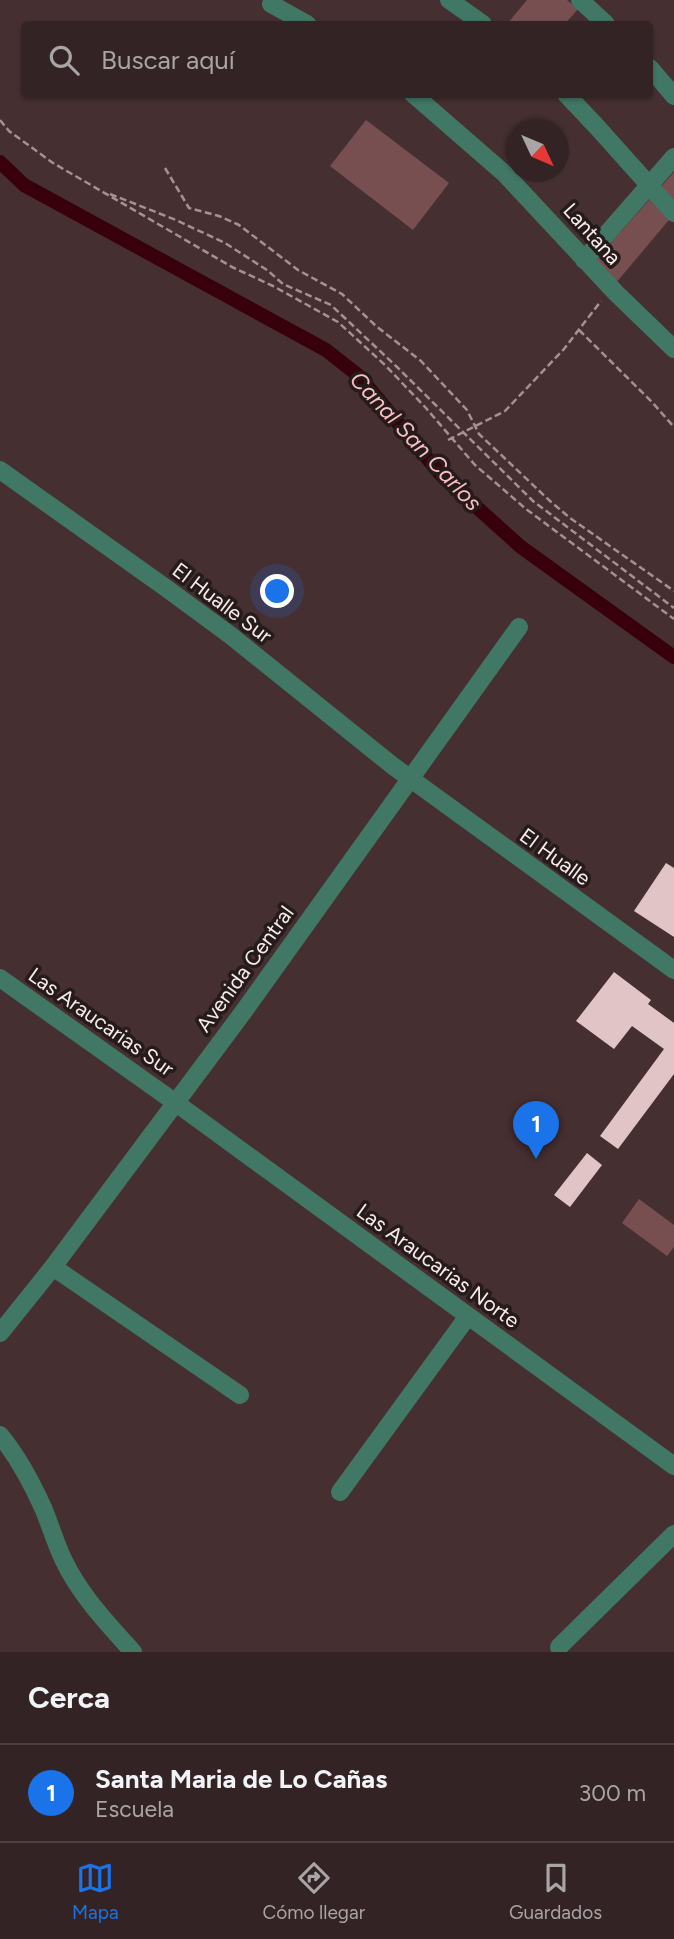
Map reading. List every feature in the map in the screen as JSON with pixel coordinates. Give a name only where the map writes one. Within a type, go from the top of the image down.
[{"type":"street","points":[[449,0],[479,21]]},
{"type":"street","points":[[580,0],[603,21]]},
{"type":"street","points":[[269,6],[301,21]]},
{"type":"street","points":[[653,72],[674,96]]},
{"type":"street","name":"Lantana","points":[[418,98],[505,174],[611,288],[674,349]]},
{"type":"street","points":[[570,98],[674,214]]},
{"type":"street","points":[[584,260],[674,157]]},
{"type":"street","name":"El Hualle Sur","points":[[0,470],[230,635],[410,779]]},
{"type":"street","name":"Avenida Central","points":[[0,1333],[176,1103],[519,627]]},
{"type":"street","name":"El Hualle","points":[[410,779],[674,970]]},
{"type":"street","name":"Las Araucarias Sur","points":[[0,978],[176,1103]]},
{"type":"street","name":"Las Araucarias Norte","points":[[176,1103],[674,1466]]},
{"type":"street","points":[[53,1267],[240,1395]]},
{"type":"street","points":[[340,1492],[468,1316]]},
{"type":"street","points":[[0,1435],[19,1459],[32,1483],[62,1559],[74,1581],[133,1652]]},
{"type":"street","points":[[559,1647],[674,1534]]},
{"type":"path","points":[[0,120],[9,131],[53,163],[232,267],[338,321],[386,365],[475,465],[526,509],[674,619]]},
{"type":"path","points":[[165,168],[189,208],[239,225],[298,270],[342,294],[376,326],[421,361],[467,410],[479,434],[550,501],[674,591]]},
{"type":"path","points":[[100,190],[225,243],[267,270],[283,284],[331,305],[533,501],[674,608]]},
{"type":"path","points":[[450,439],[505,411],[564,349],[611,288]]},
{"type":"path","points":[[579,330],[674,427]]},
{"type":"shaded area","points":[[527,0],[567,0],[578,9],[568,21],[510,21]]},
{"type":"shaded area","points":[[366,120],[449,183],[413,230],[330,166]]},
{"type":"shaded area","points":[[674,172],[674,214],[615,284],[593,263]]},
{"type":"shaded area","points":[[639,1199],[674,1225],[674,1247],[667,1256],[622,1223]]},
{"type":"building","points":[[666,863],[674,868],[674,937],[634,911]]},
{"type":"building","points":[[614,972],[651,1000],[648,1004],[674,1023],[674,1074],[618,1149],[600,1136],[664,1049],[632,1026],[614,1049],[576,1021]]},
{"type":"building","points":[[587,1153],[602,1165],[570,1207],[554,1195]]},
{"type":"waterway","name":"Canal San Carlos","points":[[0,162],[24,185],[326,350],[359,376],[442,476],[521,547],[674,657]]},
{"type":"place","name":"Santa Maria de Lo Cañas","points":[[536,1159]]}]
